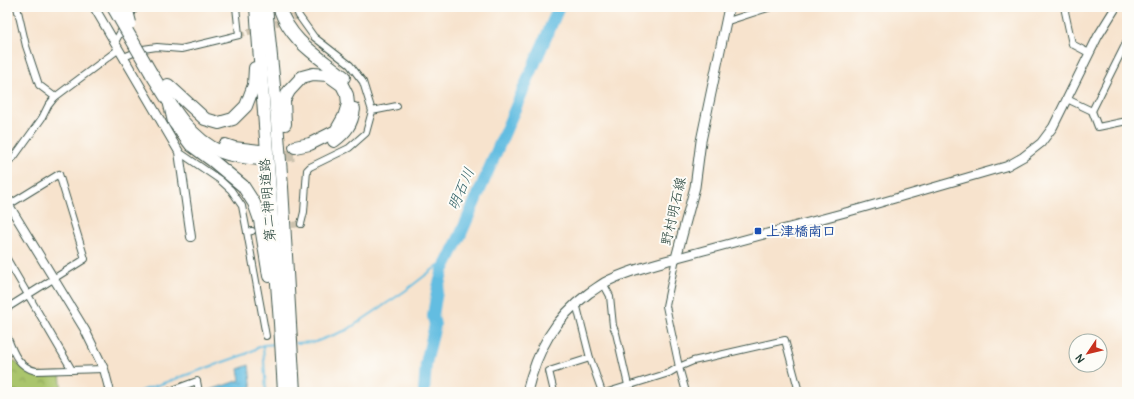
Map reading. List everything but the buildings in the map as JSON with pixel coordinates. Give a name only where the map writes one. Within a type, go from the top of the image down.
[{"type":"highway","points":[[120,7],[129,29],[153,68],[170,105],[174,122],[191,145],[243,186],[254,203],[260,220],[269,270],[271,297],[282,323]]},
{"type":"highway","points":[[126,7],[129,29]]},
{"type":"highway","name":"第二神明道路","points":[[256,7],[282,323],[289,388]]},
{"type":"highway","name":"第二神明道路","points":[[266,7],[282,187],[283,369],[289,388]]},
{"type":"highway","points":[[279,7],[290,30],[302,43],[343,76],[354,95],[353,116],[343,135],[331,143],[318,148],[294,151],[336,131],[344,118],[348,104],[347,95],[342,85],[328,75],[313,74],[302,77],[289,91],[284,100],[286,166],[282,187]]},
{"type":"highway","points":[[109,8],[129,29]]},
{"type":"highway","points":[[153,68],[168,85],[205,119],[219,123],[233,119],[246,106],[254,85],[256,63],[260,52]]},
{"type":"highway","points":[[168,85],[177,102],[189,117],[203,132],[216,142],[260,155],[239,157],[221,152],[200,139],[170,105]]},
{"type":"main road","name":"野村明石線","points":[[527,392],[531,375],[546,339],[568,310],[603,283],[630,271],[676,258],[695,187],[701,141],[729,7]]},
{"type":"street","points":[[17,7],[26,46],[39,85],[55,96]]},
{"type":"street","points":[[94,7],[179,152],[191,237]]},
{"type":"street","points":[[7,162],[14,157],[42,118],[55,96],[117,46],[135,7]]},
{"type":"street","points":[[124,57],[143,49],[157,47],[181,49],[239,35],[236,7]]},
{"type":"street","points":[[295,7],[299,16],[314,37],[350,65],[363,82],[372,111],[366,133],[349,148],[310,167],[307,170],[304,212],[301,224]]},
{"type":"street","points":[[725,22],[771,7]]},
{"type":"street","points":[[1064,7],[1072,44],[1090,53]]},
{"type":"street","points":[[686,392],[666,306],[676,258],[862,208],[1007,166],[1023,158],[1041,143],[1053,127],[1098,36],[1116,7]]},
{"type":"street","points":[[1092,111],[1127,41]]},
{"type":"street","points":[[1121,53],[1127,57]]},
{"type":"street","points":[[1067,99],[1092,111],[1098,127],[1127,121]]},
{"type":"street","points":[[372,111],[397,106]]},
{"type":"street","points":[[179,152],[220,180],[231,190],[242,206],[250,231],[266,336]]},
{"type":"street","points":[[7,308],[29,295],[54,278],[84,259],[59,174],[8,204],[54,278],[85,330],[104,368],[110,392]]},
{"type":"street","points":[[7,260],[72,370]]},
{"type":"street","points":[[603,283],[610,296],[613,326],[628,385]]},
{"type":"street","points":[[576,303],[590,358],[602,392]]},
{"type":"street","points":[[7,336],[15,356],[28,369],[36,371],[104,368]]},
{"type":"street","points":[[612,391],[669,373],[679,367],[699,359],[785,340],[800,392]]},
{"type":"street","points":[[554,392],[548,371],[590,358]]},
{"type":"street","points":[[167,392],[197,381],[199,392]]},
{"type":"green space","points":[[7,355],[30,374],[60,373],[62,392],[9,392],[7,387]]},
{"type":"water","points":[[249,365],[252,392],[207,392],[240,380],[238,369]]},
{"type":"waterway","name":"明石川","points":[[424,392],[426,363],[435,325],[433,316],[435,303],[443,270],[460,236],[559,7]]},
{"type":"waterway","points":[[296,343],[315,342],[347,330],[405,291],[449,257]]},
{"type":"waterway","points":[[138,392],[246,354],[263,345],[278,344]]},
{"type":"waterway","points":[[263,345],[266,392]]},
{"type":"tunnel","points":[[267,26],[299,16]]},
{"type":"tunnel","points":[[239,35],[258,29]]},
{"type":"tunnel","points":[[269,158],[294,155]]},
{"type":"tunnel","points":[[283,226],[301,224]]},
{"type":"place","name":"上津橋南口","points":[[758,231]]}]
